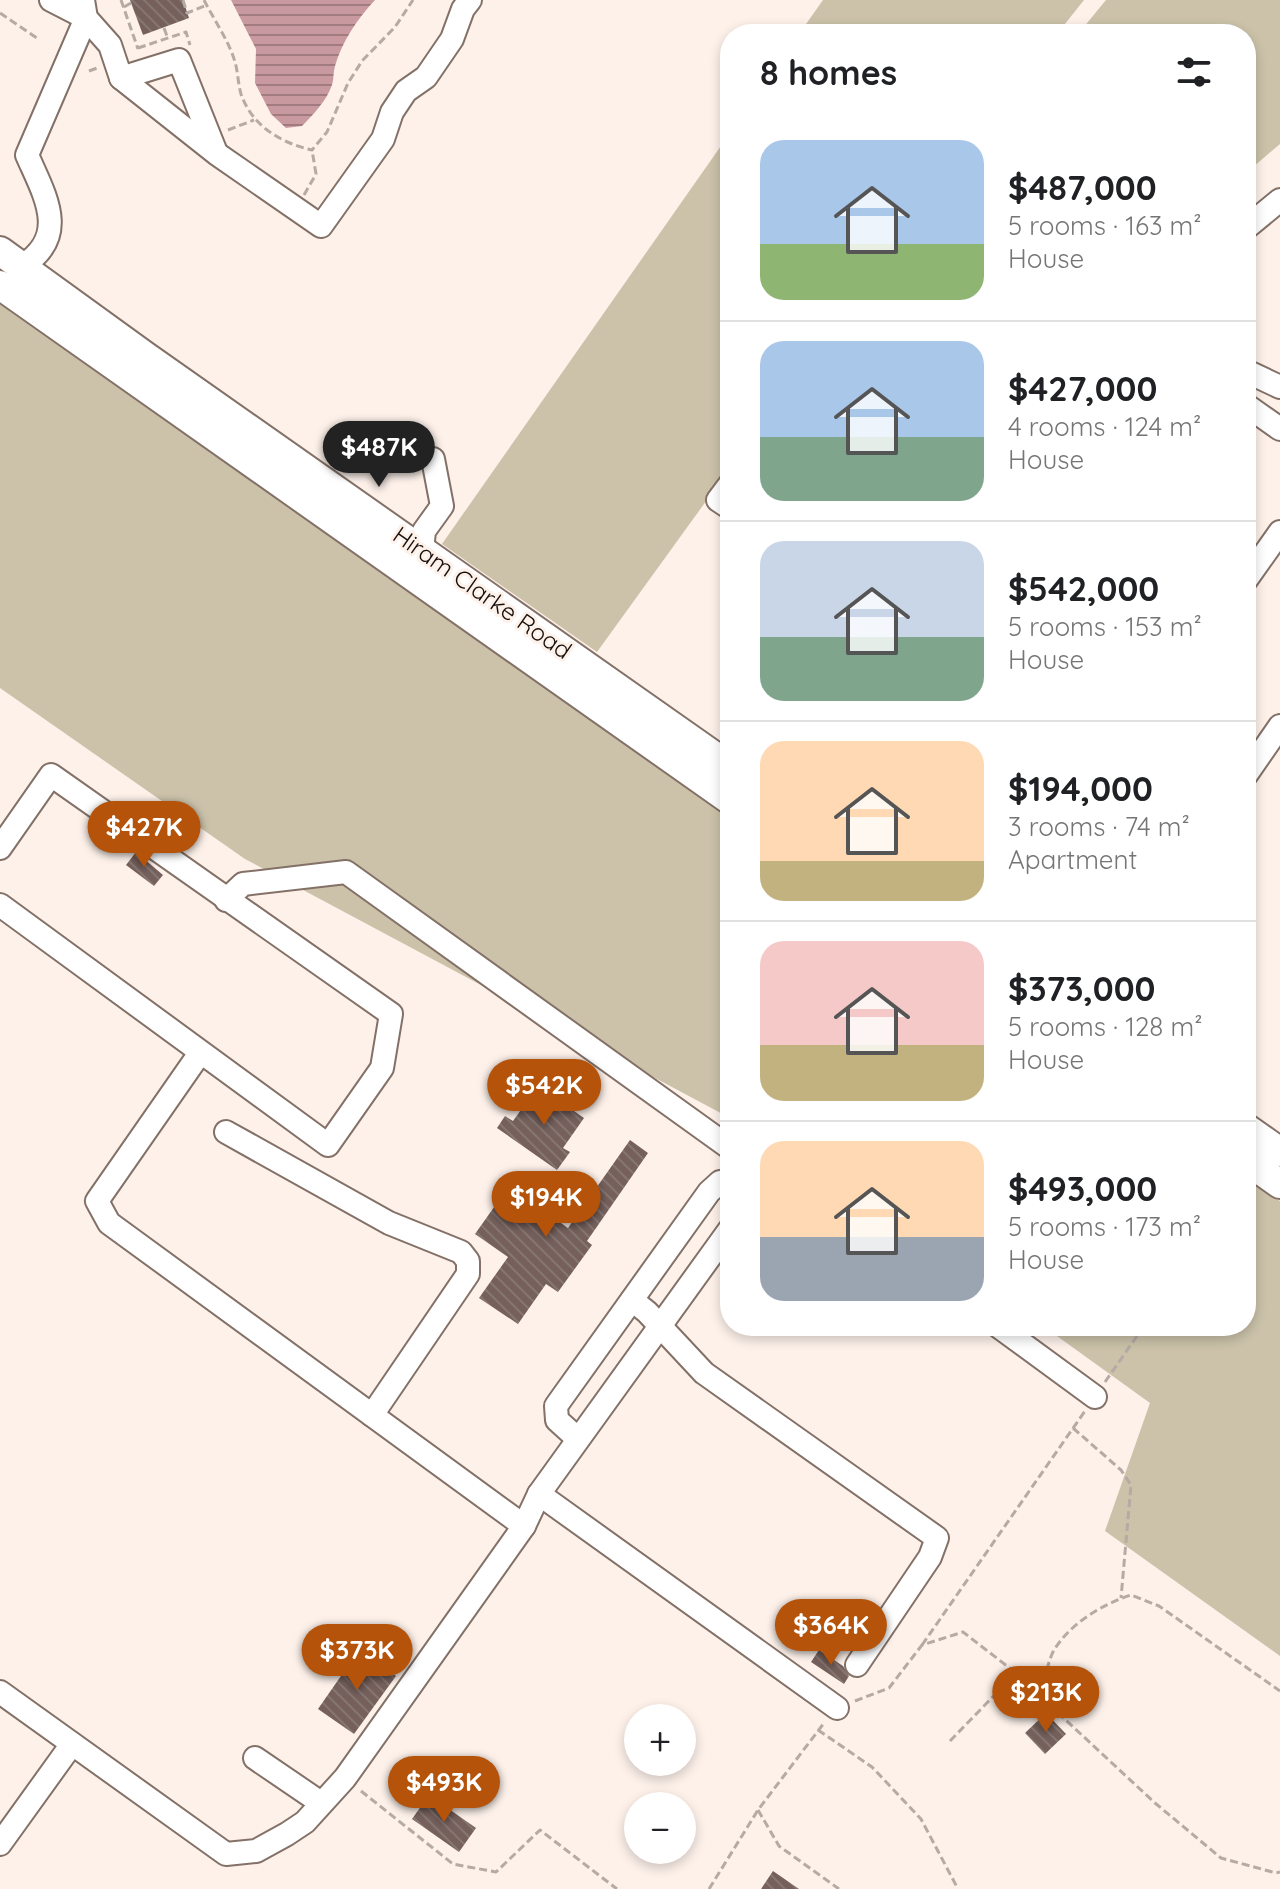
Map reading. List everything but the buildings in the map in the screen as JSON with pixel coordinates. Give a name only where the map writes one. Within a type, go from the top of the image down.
[{"type":"main road","points":[[3,287],[11,258]]},
{"type":"main road","name":"Hiram Clarke Road","points":[[11,258],[217,423]]},
{"type":"main road","name":"Hiram Clarke Road","points":[[3,287],[217,423],[415,561],[591,685],[720,792]]},
{"type":"main road","name":"Hiram Clarke Road","points":[[591,685],[720,761]]},
{"type":"main road","points":[[1256,1135],[1280,1152]]},
{"type":"main road","points":[[1256,1167],[1280,1184]]},
{"type":"lane","points":[[51,0],[84,9],[110,45],[121,78],[321,226],[383,139],[392,112],[406,91],[426,77],[452,39],[463,9],[470,0]]},
{"type":"lane","points":[[11,258],[37,257],[52,224],[50,208],[27,155],[84,9]]},
{"type":"lane","points":[[121,78],[179,60],[213,146]]},
{"type":"lane","points":[[1256,220],[1280,200]]},
{"type":"lane","points":[[1256,376],[1280,387]]},
{"type":"lane","points":[[1256,412],[1280,429]]},
{"type":"lane","points":[[415,561],[424,531],[442,506],[433,459]]},
{"type":"lane","points":[[1256,566],[1280,532]]},
{"type":"lane","points":[[1256,761],[1280,726]]},
{"type":"lane","points":[[0,848],[51,775],[391,1014],[382,1068],[328,1145],[0,905]]},
{"type":"lane","points":[[226,900],[243,884],[346,872],[720,1141]]},
{"type":"lane","points":[[200,1053],[97,1201],[109,1223],[524,1526]]},
{"type":"lane","points":[[226,1132],[389,1223],[461,1252],[468,1261],[468,1274],[372,1415]]},
{"type":"lane","points":[[578,1439],[557,1420],[556,1406],[715,1184],[720,1183]]},
{"type":"lane","points":[[0,1692],[226,1854],[256,1851],[287,1834],[305,1822],[345,1778],[524,1526],[539,1494],[720,1243]]},
{"type":"lane","points":[[632,1300],[704,1373],[937,1538],[930,1557],[857,1665]]},
{"type":"lane","points":[[1012,1336],[1095,1397]]},
{"type":"lane","points":[[539,1494],[837,1708]]},
{"type":"lane","points":[[0,1844],[9,1812],[72,1744]]},
{"type":"lane","points":[[255,1758],[321,1803]]},
{"type":"path","points":[[121,0],[139,52]]},
{"type":"path","points":[[183,0],[187,13],[207,5]]},
{"type":"path","points":[[204,0],[235,61],[241,93],[254,120],[275,136],[312,150]]},
{"type":"path","points":[[295,208],[316,174],[312,150],[327,132],[348,83],[362,61],[395,27],[413,0]]},
{"type":"path","points":[[124,7],[131,3]]},
{"type":"path","points":[[0,13],[37,38]]},
{"type":"path","points":[[129,23],[137,20]]},
{"type":"path","points":[[164,28],[168,41]]},
{"type":"path","points":[[213,146],[254,120]]},
{"type":"path","points":[[309,188],[316,193]]},
{"type":"path","points":[[709,1889],[758,1810],[837,1708],[889,1688],[1137,1336]]},
{"type":"path","points":[[1073,1428],[1121,1470],[1131,1485],[1121,1598]]},
{"type":"path","points":[[1280,1691],[1159,1606],[1131,1595],[1106,1604],[1075,1626],[1054,1651],[1043,1681],[1056,1711],[1155,1803],[1221,1858],[1280,1872]]},
{"type":"path","points":[[922,1645],[963,1632],[1016,1673],[1043,1681]]},
{"type":"path","points":[[950,1741],[1016,1673]]},
{"type":"path","points":[[818,1730],[872,1767],[921,1819],[958,1889]]},
{"type":"path","points":[[345,1778],[453,1864],[496,1872],[540,1830],[617,1889]]},
{"type":"path","points":[[758,1810],[779,1846],[839,1889]]},
{"type":"shaded area","points":[[231,0],[375,0],[346,39],[327,96],[302,126],[286,128],[271,114],[255,83],[256,49]]},
{"type":"shaded area","points":[[823,0],[1084,0],[1065,24],[806,24]]},
{"type":"shaded area","points":[[1106,0],[1280,0],[1280,144],[1256,164],[1256,24],[1086,24]]},
{"type":"shaded area","points":[[720,147],[720,482],[597,652],[442,544]]},
{"type":"shaded area","points":[[0,298],[720,806],[720,1113],[245,859],[0,688]]},
{"type":"shaded area","points":[[1256,1184],[1280,1201],[1280,1656],[1105,1531],[1150,1403],[1057,1336],[1256,1336]]}]
